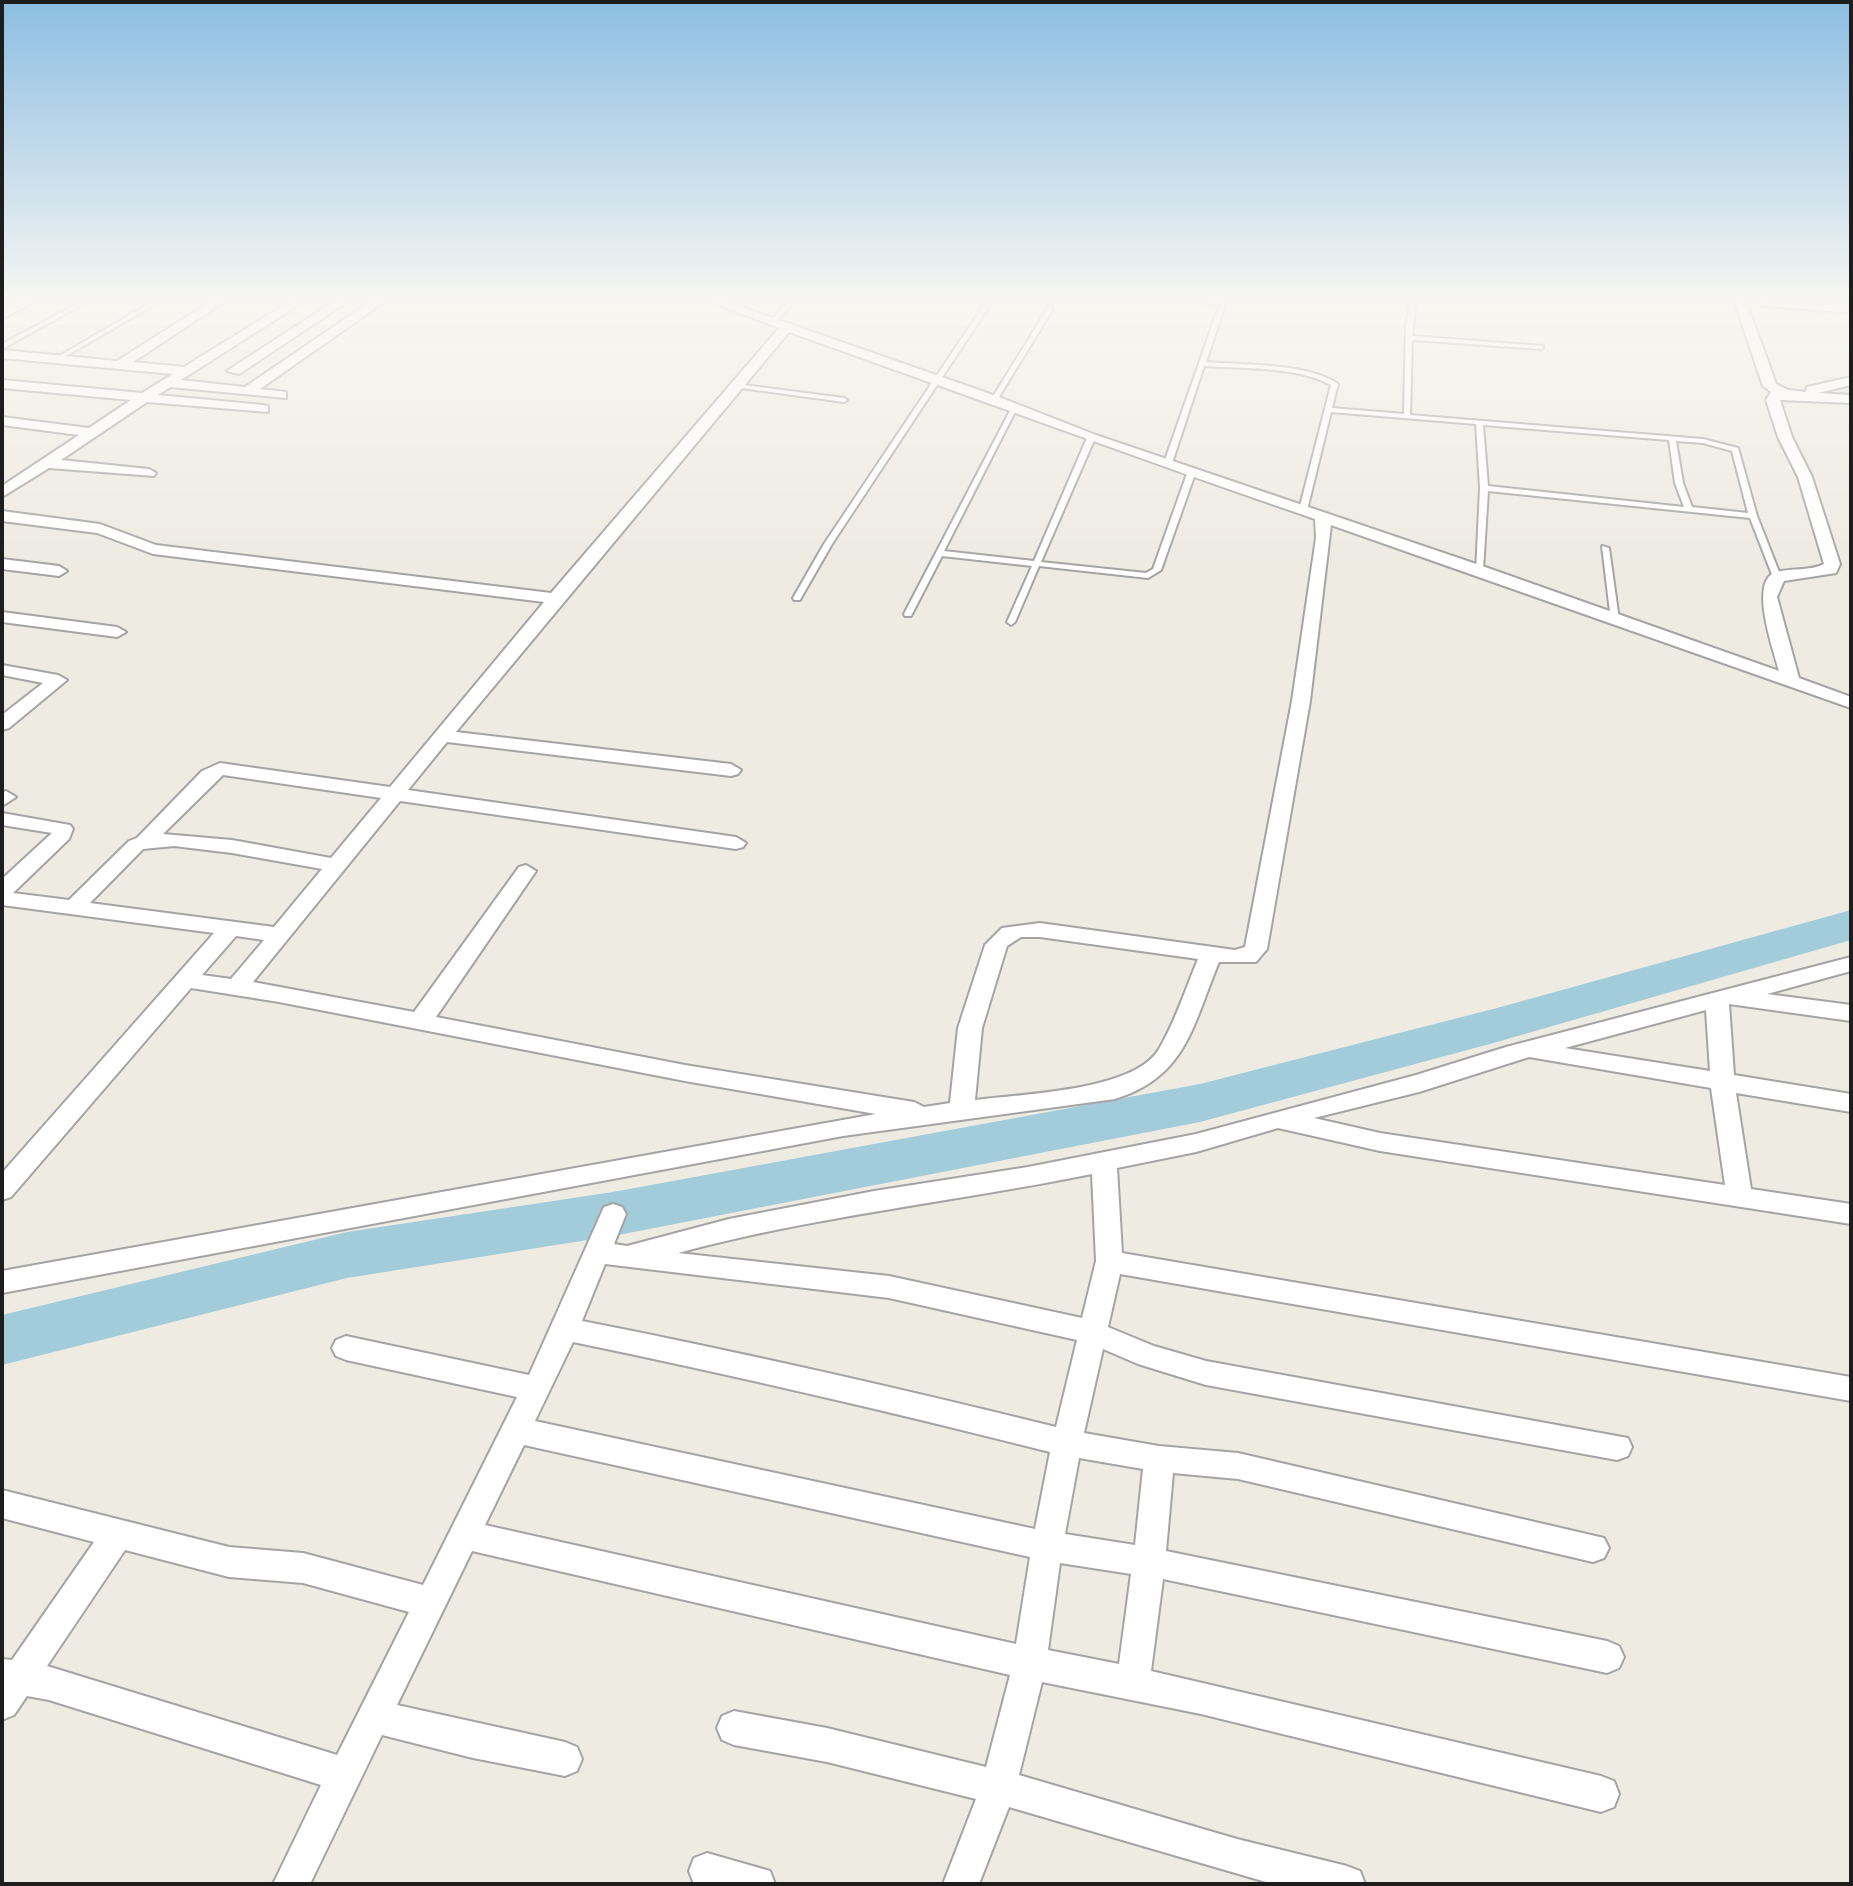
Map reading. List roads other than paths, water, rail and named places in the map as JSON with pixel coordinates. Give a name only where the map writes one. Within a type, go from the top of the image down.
[{"type":"street","points":[[68,390],[263,409]]},
{"type":"street","points":[[2,493],[157,390]]},
{"type":"street","points":[[238,390],[281,395]]},
{"type":"street","points":[[237,987],[733,390]]},
{"type":"street","points":[[965,390],[1091,438],[1479,570],[1851,703]]},
{"type":"street","points":[[1781,390],[1792,394],[1810,390]]},
{"type":"street","points":[[246,407],[265,393]]},
{"type":"street","points":[[1791,682],[1769,597],[1777,577],[1830,570],[1832,564],[1805,477],[1785,437],[1773,400],[1776,395],[1792,394],[1851,399]]},
{"type":"street","points":[[2,421],[95,433]]},
{"type":"street","points":[[45,463],[149,473]]},
{"type":"street","points":[[962,1111],[970,1028],[996,945],[1002,936],[1013,930],[1040,930],[1248,957],[1256,949],[1301,701],[1324,538],[1313,514]]},
{"type":"street","points":[[2,516],[100,529],[153,549],[557,599]]},
{"type":"street","points":[[2,564],[59,571]]},
{"type":"street","points":[[2,617],[117,632]]},
{"type":"street","points":[[2,670],[58,680],[2,724]]},
{"type":"street","points":[[443,736],[731,770]]},
{"type":"street","points":[[72,909],[217,770],[736,843]]},
{"type":"street","points":[[2,819],[63,829],[62,835],[3,898]]},
{"type":"street","points":[[146,840],[177,840],[336,865]]},
{"type":"street","points":[[419,1023],[526,871]]},
{"type":"street","points":[[3,898],[279,935]]},
{"type":"street","points":[[2,1190],[229,930]]},
{"type":"street","points":[[2,1282],[827,1130],[1115,1090],[1147,1075],[1168,1056],[1212,953]]},
{"type":"street","points":[[612,1254],[729,1229],[1196,1143],[1419,1083],[1527,1050],[1851,964]]},
{"type":"street","points":[[187,980],[685,1073],[935,1115]]},
{"type":"street","points":[[1723,998],[1851,1013]]},
{"type":"street","points":[[1723,998],[1724,1082],[1740,1198]]},
{"type":"street","points":[[1527,1050],[1851,1103]]},
{"type":"street","points":[[1277,1119],[1380,1142],[1851,1214]]},
{"type":"street","points":[[961,1884],[998,1789],[1030,1663],[1047,1546],[1067,1443],[1109,1261],[1104,1162]]},
{"type":"street","points":[[291,1884],[565,1329],[612,1254],[613,1214]]},
{"type":"street","points":[[612,1254],[889,1287],[1091,1332],[1148,1356],[1206,1373],[1617,1447]]},
{"type":"street","points":[[1109,1261],[1850,1393]]},
{"type":"street","points":[[565,1329],[685,1353],[782,1377],[847,1388],[1067,1443],[1159,1459],[1238,1466],[1593,1548]]},
{"type":"street","points":[[346,1348],[536,1389]]},
{"type":"street","points":[[515,1430],[1047,1546],[1325,1596],[1607,1657]]},
{"type":"street","points":[[1133,1684],[1159,1459]]},
{"type":"street","points":[[2,1504],[229,1562],[303,1568],[429,1602]]},
{"type":"street","points":[[8,1685],[118,1534]]},
{"type":"street","points":[[462,1534],[1458,1757],[1601,1794]]},
{"type":"street","points":[[8,1685],[49,1683],[344,1775]]},
{"type":"street","points":[[373,1716],[473,1741],[565,1759]]},
{"type":"street","points":[[734,1728],[827,1745],[1151,1829],[1237,1857],[1347,1884]]},
{"type":"street","points":[[707,1871],[757,1884]]},
{"type":"lane","points":[[767,390],[844,400]]},
{"type":"lane","points":[[797,598],[828,544],[928,390]]},
{"type":"lane","points":[[994,400],[1000,390]]},
{"type":"lane","points":[[1168,463],[1193,390]]},
{"type":"lane","points":[[1313,514],[1333,390]]},
{"type":"lane","points":[[1407,416],[1408,390]]},
{"type":"lane","points":[[908,614],[1014,408]]},
{"type":"lane","points":[[1328,410],[1716,442],[1735,450],[1753,516],[1777,577]]},
{"type":"lane","points":[[1479,422],[1484,488],[1479,570]]},
{"type":"lane","points":[[1011,622],[1091,438]]},
{"type":"lane","points":[[1672,440],[1679,483],[1689,509]]},
{"type":"lane","points":[[939,553],[1139,576],[1154,573],[1192,471]]},
{"type":"lane","points":[[1484,488],[1753,516]]},
{"type":"lane","points":[[1605,548],[1615,620]]},
{"type":"waterway","points":[[2,1340],[347,1255],[613,1214],[1200,1103],[1497,1025],[1851,925]]}]
